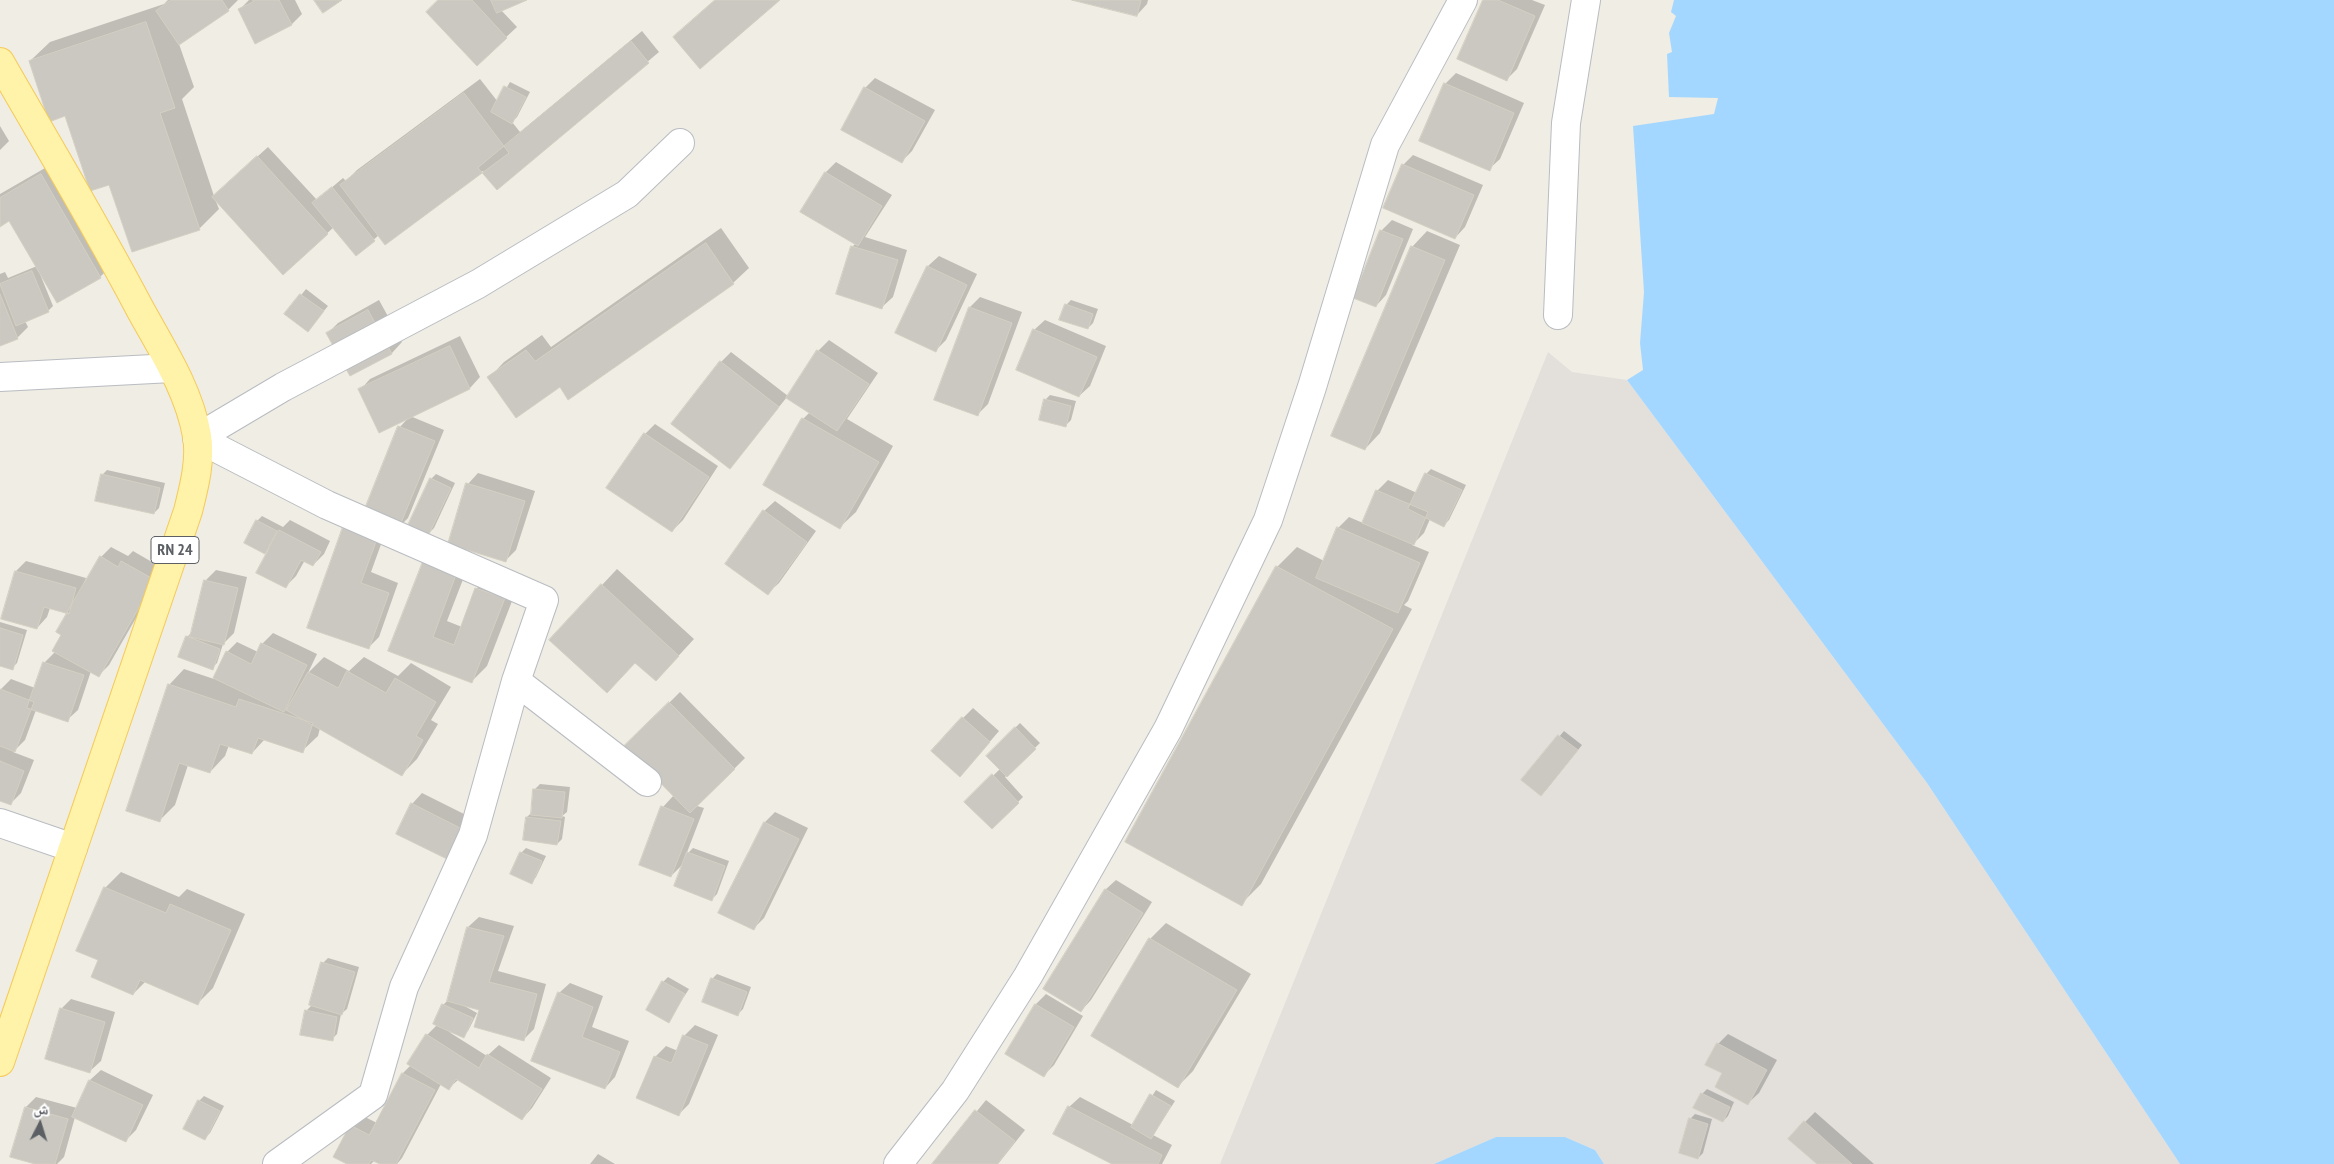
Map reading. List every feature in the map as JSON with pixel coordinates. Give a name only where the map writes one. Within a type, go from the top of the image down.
[{"type":"main road","name":"RN 24","points":[[0,62],[120,271],[172,368],[189,401],[197,438],[196,475],[188,511],[0,1062]]},
{"type":"street","points":[[898,1164],[955,1091],[1028,976],[1168,729],[1268,520],[1312,387],[1385,145],[1463,0]]},
{"type":"street","points":[[1558,316],[1566,123],[1586,0]]},
{"type":"street","points":[[197,438],[283,387],[478,284],[602,209],[626,194],[680,143]]},
{"type":"street","points":[[0,377],[172,368]]},
{"type":"street","points":[[197,438],[327,505],[544,600],[516,681],[472,835],[404,987],[373,1095],[278,1164]]},
{"type":"street","points":[[516,681],[647,782]]},
{"type":"street","points":[[0,823],[73,848]]},
{"type":"shaded area","points":[[1548,352],[1572,372],[1627,380],[1927,783],[2180,1164],[1604,1164],[1595,1150],[1565,1137],[1496,1137],[1434,1164],[1220,1164]]},
{"type":"water","points":[[1674,0],[2334,0],[2334,1164],[2180,1164],[1927,783],[1627,380],[1643,370],[1640,343],[1644,292],[1633,126],[1714,114],[1718,98],[1669,97],[1667,54],[1672,52],[1669,33],[1676,16],[1671,12]]},
{"type":"water","points":[[1496,1137],[1565,1137],[1595,1150],[1604,1164],[1434,1164]]},
{"type":"building","points":[[171,0],[222,0],[229,11],[179,45],[156,11]]},
{"type":"building","points":[[253,0],[279,0],[292,25],[255,44],[238,9],[253,2]]},
{"type":"building","points":[[314,0],[342,0],[323,13]]},
{"type":"building","points":[[438,0],[472,0],[507,38],[477,66],[426,12]]},
{"type":"building","points":[[491,0],[527,0],[497,13]]},
{"type":"building","points":[[715,0],[780,0],[700,69],[673,37]]},
{"type":"building","points":[[1072,0],[1141,0],[1137,16]]},
{"type":"building","points":[[1483,0],[1498,0],[1535,16],[1507,81],[1457,59]]},
{"type":"building","points":[[146,22],[175,108],[160,113],[200,230],[132,252],[109,185],[90,191],[65,116],[49,122],[29,61]]},
{"type":"building","points":[[631,41],[649,63],[497,190],[478,168]]},
{"type":"building","points":[[1444,83],[1514,113],[1490,171],[1419,141]]},
{"type":"building","points":[[504,86],[526,97],[512,124],[491,112]]},
{"type":"building","points":[[864,87],[925,121],[902,163],[841,130]]},
{"type":"building","points":[[464,93],[509,153],[385,245],[340,185]]},
{"type":"building","points":[[257,156],[328,234],[283,275],[212,197]]},
{"type":"building","points":[[1402,164],[1474,195],[1455,239],[1383,208]]},
{"type":"building","points":[[825,172],[882,206],[858,246],[800,212]]},
{"type":"building","points":[[41,174],[101,278],[57,303],[9,221],[0,227],[0,198]]},
{"type":"building","points":[[332,187],[375,241],[356,256],[312,203]]},
{"type":"building","points":[[1380,230],[1403,239],[1376,307],[1353,298]]},
{"type":"building","points":[[706,243],[734,284],[568,400],[560,387],[516,418],[487,377],[526,350],[535,361]]},
{"type":"building","points":[[851,246],[898,260],[882,309],[836,294]]},
{"type":"building","points":[[1411,246],[1445,260],[1365,450],[1331,436]]},
{"type":"building","points":[[927,266],[967,285],[936,352],[895,333]]},
{"type":"building","points":[[32,271],[49,312],[16,326],[0,284]]},
{"type":"building","points":[[0,294],[18,339],[0,346]]},
{"type":"building","points":[[300,294],[324,311],[308,332],[284,314]]},
{"type":"building","points":[[1065,304],[1093,314],[1088,329],[1059,320]]},
{"type":"building","points":[[969,307],[1012,323],[978,416],[934,400]]},
{"type":"building","points":[[368,310],[392,354],[350,376],[326,333]]},
{"type":"building","points":[[1033,329],[1097,357],[1079,397],[1016,370]]},
{"type":"building","points":[[450,346],[470,389],[379,433],[358,389]]},
{"type":"building","points":[[817,350],[869,384],[837,431],[786,398]]},
{"type":"building","points":[[720,361],[779,407],[730,469],[671,424]]},
{"type":"building","points":[[1044,399],[1071,406],[1066,427],[1039,420]]},
{"type":"building","points":[[802,418],[879,462],[840,529],[763,485]]},
{"type":"building","points":[[398,426],[435,441],[398,530],[362,516]]},
{"type":"building","points":[[644,433],[709,477],[672,532],[606,488]]},
{"type":"building","points":[[1425,473],[1462,490],[1444,527],[1408,509]]},
{"type":"building","points":[[101,474],[160,488],[154,514],[95,501]]},
{"type":"building","points":[[430,478],[451,488],[429,534],[408,525]]},
{"type":"building","points":[[466,483],[525,501],[506,562],[448,544]]},
{"type":"building","points":[[1376,490],[1428,512],[1414,545],[1362,523]]},
{"type":"building","points":[[763,510],[807,542],[768,595],[725,564]]},
{"type":"building","points":[[256,520],[277,531],[265,554],[244,543]]},
{"type":"building","points":[[344,524],[378,536],[361,583],[389,593],[369,649],[307,628]]},
{"type":"building","points":[[1337,527],[1420,563],[1398,613],[1316,578]]},
{"type":"building","points":[[279,530],[321,552],[313,566],[301,560],[286,588],[256,573]]},
{"type":"building","points":[[100,556],[118,567],[121,561],[155,580],[99,677],[52,651],[61,635],[56,632]]},
{"type":"building","points":[[424,559],[457,572],[433,637],[454,645],[475,588],[505,598],[472,683],[388,651]]},
{"type":"building","points":[[1276,566],[1393,629],[1242,906],[1125,842]]},
{"type":"building","points":[[15,571],[76,588],[69,614],[44,607],[37,629],[1,619]]},
{"type":"building","points":[[204,580],[238,588],[224,645],[190,637]]},
{"type":"building","points":[[601,584],[679,656],[656,681],[635,663],[607,693],[549,640]]},
{"type":"building","points":[[0,628],[23,635],[13,670],[0,666]]},
{"type":"building","points":[[186,636],[220,649],[213,670],[178,657]]},
{"type":"building","points":[[261,643],[307,665],[284,712],[213,678],[226,651],[251,664]]},
{"type":"building","points":[[43,662],[84,675],[68,722],[27,708]]},
{"type":"building","points":[[347,671],[386,693],[395,678],[436,702],[416,736],[423,740],[402,776],[286,710],[308,672],[338,688]]},
{"type":"building","points":[[168,684],[236,707],[239,699],[313,723],[303,753],[258,738],[252,754],[220,744],[210,773],[179,763],[160,822],[126,811]]},
{"type":"building","points":[[0,689],[34,702],[15,752],[0,746]]},
{"type":"building","points":[[669,702],[735,769],[690,813],[624,746]]},
{"type":"building","points":[[962,717],[990,742],[960,777],[931,751]]},
{"type":"building","points":[[1015,727],[1036,749],[1007,777],[986,756]]},
{"type":"building","points":[[1558,735],[1578,750],[1541,796],[1521,780]]},
{"type":"building","points":[[0,761],[24,771],[11,805],[0,801]]},
{"type":"building","points":[[992,774],[1019,803],[992,829],[964,802]]},
{"type":"building","points":[[533,789],[565,792],[562,818],[531,815]]},
{"type":"building","points":[[411,803],[462,829],[447,859],[396,834]]},
{"type":"building","points":[[661,806],[694,819],[671,877],[639,865]]},
{"type":"building","points":[[526,817],[561,821],[557,845],[523,840]]},
{"type":"building","points":[[764,822],[799,839],[754,930],[718,913]]},
{"type":"building","points":[[520,852],[542,861],[532,884],[510,874]]},
{"type":"building","points":[[687,852],[725,866],[712,901],[674,886]]},
{"type":"building","points":[[104,887],[166,913],[170,904],[231,930],[198,1005],[140,980],[133,995],[91,977],[98,960],[76,951]]},
{"type":"building","points":[[1105,889],[1143,913],[1081,1012],[1043,989]]},
{"type":"building","points":[[467,927],[504,936],[489,982],[537,994],[524,1041],[474,1027],[479,1010],[447,1001]]},
{"type":"building","points":[[1149,938],[1237,990],[1178,1088],[1091,1036]]},
{"type":"building","points":[[321,962],[355,972],[342,1015],[309,1005]]},
{"type":"building","points":[[711,978],[747,992],[738,1016],[702,1002]]},
{"type":"building","points":[[662,981],[685,994],[669,1023],[646,1010]]},
{"type":"building","points":[[558,992],[593,1007],[582,1037],[620,1052],[605,1089],[531,1061]]},
{"type":"building","points":[[442,1004],[473,1018],[464,1038],[433,1024]]},
{"type":"building","points":[[1035,1004],[1074,1027],[1044,1077],[1005,1054]]},
{"type":"building","points":[[60,1008],[105,1022],[90,1073],[45,1059]]},
{"type":"building","points":[[305,1010],[337,1017],[333,1041],[300,1035]]},
{"type":"building","points":[[426,1034],[479,1068],[487,1054],[542,1089],[522,1120],[456,1079],[449,1090],[407,1064]]},
{"type":"building","points":[[683,1035],[708,1045],[679,1116],[636,1098],[654,1056],[671,1063]]},
{"type":"building","points":[[1717,1043],[1767,1070],[1748,1105],[1715,1087],[1722,1073],[1705,1065]]},
{"type":"building","points":[[402,1073],[435,1090],[396,1164],[380,1164],[371,1160],[369,1164],[347,1164],[333,1157],[350,1125],[369,1135]]},
{"type":"building","points":[[89,1080],[143,1105],[126,1142],[72,1117]]},
{"type":"building","points":[[1701,1093],[1730,1107],[1723,1122],[1693,1108]]},
{"type":"building","points":[[1150,1094],[1171,1106],[1151,1139],[1131,1127]]},
{"type":"building","points":[[198,1100],[220,1111],[205,1140],[183,1129]]},
{"type":"building","points":[[1068,1106],[1162,1155],[1158,1164],[1112,1164],[1053,1134]]},
{"type":"building","points":[[25,1107],[68,1119],[55,1164],[35,1164],[10,1157]]},
{"type":"building","points":[[975,1110],[1015,1141],[997,1164],[932,1164]]},
{"type":"building","points":[[1689,1118],[1708,1124],[1698,1159],[1679,1153]]},
{"type":"building","points":[[1804,1121],[1852,1164],[1817,1164],[1788,1139]]}]
